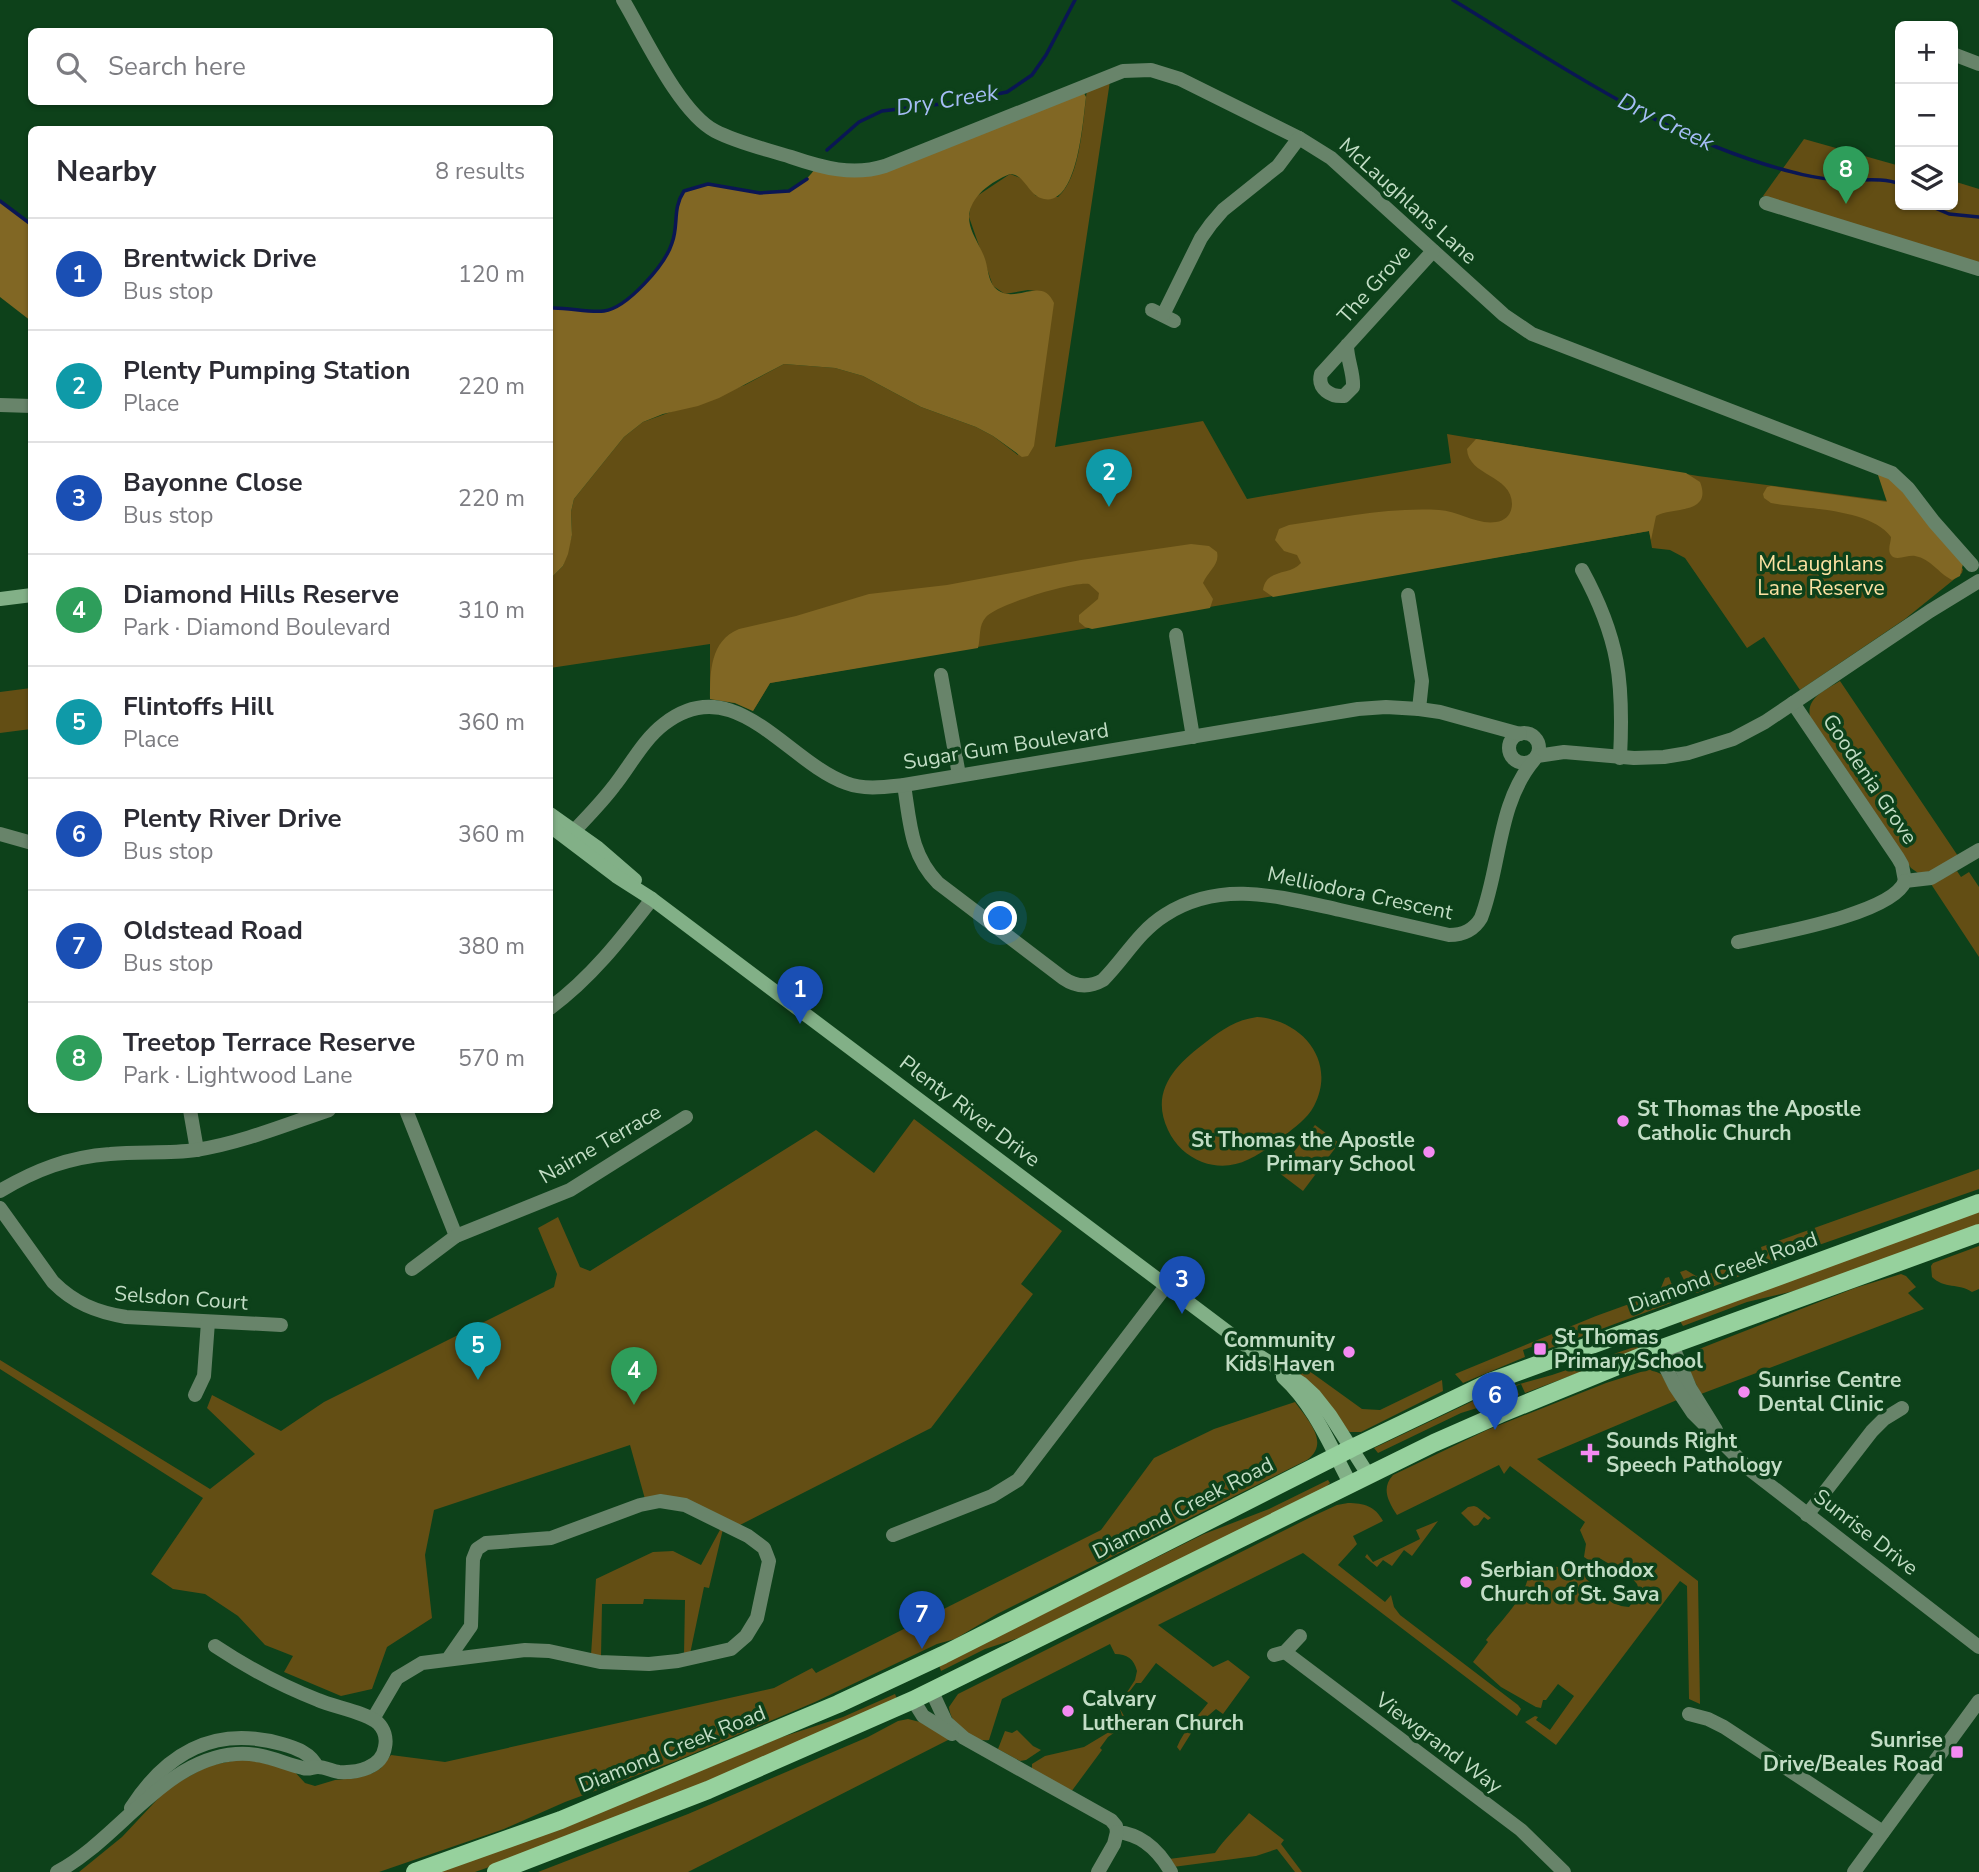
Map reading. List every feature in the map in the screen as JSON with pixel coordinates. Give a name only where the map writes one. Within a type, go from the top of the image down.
[{"type":"main road","name":"Diamond Creek Road","points":[[415,1872],[516,1837],[650,1784],[911,1670],[1352,1448],[1490,1382],[1979,1203]]},
{"type":"main road","points":[[496,1872],[696,1795],[932,1692],[1473,1426],[1664,1348],[1979,1233]]},
{"type":"main road","name":"Sunrise Drive","points":[[1653,1323],[1652,1339],[1664,1348]]},
{"type":"main road","points":[[913,1700],[907,1683],[911,1670],[925,1679],[932,1692]]},
{"type":"street","name":"McLaughlans Lane","points":[[623,0],[675,89],[703,122],[728,136],[837,170],[869,171],[886,166],[1084,86],[1132,70],[1151,70],[1180,79],[1299,138],[1331,158],[1504,315],[1532,334],[1885,470],[1902,481],[1950,534],[1976,568]]},
{"type":"street","points":[[1958,56],[1979,64]]},
{"type":"street","points":[[1163,315],[1191,256],[1211,224],[1223,210],[1278,166],[1299,138]]},
{"type":"street","points":[[1766,203],[1979,269]]},
{"type":"street","name":"The Grove","points":[[1347,345],[1433,251]]},
{"type":"street","points":[[0,405],[28,406]]},
{"type":"street","name":"Sugar Gum Boulevard","points":[[1535,758],[1554,753],[1584,753],[1620,758],[1664,757],[1711,747],[1749,732],[1930,611],[1976,568]]},
{"type":"street","points":[[1582,570],[1605,615],[1617,657],[1622,696],[1620,758]]},
{"type":"street","points":[[1408,595],[1422,681],[1419,709]]},
{"type":"street","points":[[0,600],[28,596]]},
{"type":"street","points":[[1177,635],[1193,737]]},
{"type":"street","points":[[941,675],[959,775]]},
{"type":"street","name":"Goodenia Grove","points":[[1793,704],[1898,858],[1905,881]]},
{"type":"street","name":"Sugar Gum Boulevard","points":[[578,837],[614,785],[662,725],[682,713],[714,707],[746,716],[813,765],[843,782],[863,787],[904,785],[1358,709],[1386,707],[1419,709],[1457,717],[1584,753]]},
{"type":"street","name":"Sugar Gum Boulevard","points":[[1457,717],[1486,732],[1509,750]]},
{"type":"street","points":[[1527,735],[1539,746],[1535,758],[1524,764],[1519,763],[1509,750],[1512,739],[1527,735]]},
{"type":"street","name":"Melliodora Crescent","points":[[1509,750],[1512,797]]},
{"type":"street","name":"Melliodora Crescent","points":[[904,785],[915,848],[928,872],[938,883],[1063,978],[1083,986],[1097,984],[1103,980],[1142,933],[1165,914],[1204,897],[1233,892],[1276,896],[1449,935],[1465,933],[1478,923],[1484,911],[1512,797],[1522,774],[1535,758]]},
{"type":"street","name":"Plenty River Drive","points":[[553,816],[625,870],[652,899],[1261,1357],[1301,1383],[1315,1396],[1369,1476]]},
{"type":"street","name":"Plenty River Drive","points":[[553,826],[578,837]]},
{"type":"street","points":[[0,834],[28,842]]},
{"type":"street","points":[[1738,942],[1827,922],[1876,905],[1897,895],[1905,881],[1931,878],[1979,850]]},
{"type":"street","points":[[553,1006],[609,953],[652,899]]},
{"type":"street","points":[[191,1113],[197,1150]]},
{"type":"street","points":[[0,1191],[49,1166],[79,1157],[197,1150],[269,1131],[320,1113]]},
{"type":"street","points":[[407,1113],[456,1236]]},
{"type":"street","name":"Nairne Terrace","points":[[412,1269],[456,1236],[570,1190],[686,1117]]},
{"type":"street","name":"Selsdon Court","points":[[0,1208],[53,1282],[63,1292],[87,1307],[125,1317],[281,1325]]},
{"type":"street","points":[[893,1535],[992,1496],[1018,1480],[1166,1286]]},
{"type":"street","points":[[195,1395],[204,1376],[208,1322]]},
{"type":"street","name":"Sunrise Drive","points":[[1664,1348],[1675,1386],[1749,1469],[1979,1647]]},
{"type":"street","name":"Plenty River Drive","points":[[1261,1357],[1289,1382],[1308,1406],[1351,1485]]},
{"type":"street","points":[[1807,1515],[1872,1431],[1884,1419],[1902,1408]]},
{"type":"street","points":[[373,1719],[389,1689],[403,1674],[422,1663],[525,1650],[549,1651],[600,1662],[649,1664],[723,1651],[743,1640],[757,1618],[769,1556],[755,1541],[693,1508],[669,1501],[640,1505],[551,1538],[486,1543],[477,1549],[473,1559],[471,1626],[448,1659]]},
{"type":"street","name":"Viewgrand Way","points":[[1300,1636],[1279,1653],[1521,1830],[1564,1872]]},
{"type":"street","points":[[57,1872],[97,1845],[174,1777],[199,1763],[217,1757],[251,1754],[267,1756],[302,1768],[317,1767],[344,1772],[373,1766],[381,1758],[386,1744],[383,1730],[373,1719],[273,1681],[215,1646]]},
{"type":"street","points":[[932,1692],[942,1716],[964,1738]]},
{"type":"street","points":[[913,1700],[923,1716],[933,1724],[964,1738],[1111,1820],[1117,1832],[1114,1844],[1098,1872]]},
{"type":"street","points":[[1858,1870],[1979,1701]]},
{"type":"street","points":[[1689,1714],[1724,1727],[1883,1832]]},
{"type":"street","points":[[1117,1832],[1133,1834],[1147,1843],[1171,1872]]},
{"type":"green space","name":"McLaughlans Lane Reserve","points":[[1110,81],[1055,447],[1203,421],[1247,499],[1451,463],[1447,434],[1698,476],[1887,501],[1963,569],[1962,573],[1905,619],[1800,690],[1764,637],[1747,648],[1685,558],[1670,550],[1652,548],[1649,531],[770,683],[753,711],[735,703],[710,699],[710,644],[553,668],[553,576],[563,566],[572,535],[571,512],[574,499],[624,437],[643,422],[745,385],[784,364],[835,368],[863,376],[921,407],[976,427],[1018,455],[1043,292],[1028,290],[1005,294],[993,286],[969,217],[971,204],[977,196],[1010,174],[1023,179],[1036,196],[1058,197],[1066,188],[1076,162],[1087,89]]},
{"type":"green space","points":[[1804,139],[1895,165],[1895,210],[1958,210],[1958,183],[1979,189],[1979,266],[1763,196]]},
{"type":"green space","points":[[1840,681],[1958,856],[1934,871],[1918,873],[1911,868],[1810,717],[1814,699]]},
{"type":"green space","points":[[28,688],[28,729],[0,733],[0,692]]},
{"type":"green space","points":[[1957,871],[1961,877],[1969,872],[1979,887],[1979,957],[1931,884]]},
{"type":"green space","points":[[1257,1017],[1289,1026],[1311,1046],[1318,1059],[1321,1074],[1320,1090],[1314,1106],[1308,1115],[1275,1143],[1246,1161],[1225,1166],[1202,1162],[1182,1149],[1168,1130],[1163,1116],[1164,1090],[1176,1069],[1195,1050],[1230,1026]]},
{"type":"green space","points":[[914,1119],[1062,1231],[1021,1284],[1033,1294],[931,1428],[738,1526],[645,1499],[630,1445],[434,1510],[425,1555],[432,1618],[387,1647],[372,1689],[341,1696],[284,1672],[293,1656],[265,1645],[238,1616],[205,1594],[173,1589],[151,1574],[203,1498],[0,1369],[0,1360],[210,1489],[255,1454],[207,1408],[212,1395],[281,1431],[324,1402],[554,1287],[557,1274],[538,1228],[558,1217],[580,1267],[590,1271],[816,1130],[874,1173]]},
{"type":"green space","points":[[1315,1125],[1339,1143],[1303,1191],[1278,1172]]},
{"type":"green space","points":[[1979,1169],[1979,1189],[1816,1246],[1697,1293],[1688,1288],[1680,1272],[1686,1270],[1696,1276],[1706,1275],[1763,1255],[1761,1247]]},
{"type":"green space","points":[[1979,1211],[1979,1226],[1794,1291],[1747,1302],[1683,1326],[1680,1321]]},
{"type":"green space","points":[[1979,1246],[1979,1289],[1972,1292],[1941,1283],[1932,1277],[1933,1263]]},
{"type":"green space","points":[[1901,1274],[1916,1287],[1908,1293],[1924,1309],[1701,1394],[1688,1368],[1689,1360],[1699,1349],[1855,1288]]},
{"type":"green space","points":[[1669,1277],[1675,1293],[1671,1303],[1545,1350],[1542,1343],[1523,1350],[1525,1357],[1463,1383],[1455,1374],[1654,1295],[1654,1291],[1660,1290],[1665,1278]]},
{"type":"green space","points":[[1637,1346],[1639,1350],[1525,1393],[1521,1384],[1499,1393],[1498,1390],[1552,1375]]},
{"type":"green space","points":[[1294,1360],[1362,1409],[1380,1410],[1442,1380],[1443,1391],[1361,1432],[1350,1432],[1345,1430],[1305,1380],[1290,1366]]},
{"type":"green space","points":[[1650,1369],[1661,1374],[1677,1400],[1537,1459],[1698,1581],[1700,1704],[1689,1699],[1687,1586],[1680,1581],[1556,1745],[1525,1722],[1535,1716],[1538,1717],[1536,1720],[1550,1730],[1574,1696],[1558,1684],[1546,1700],[1543,1700],[1541,1708],[1536,1707],[1501,1687],[1473,1662],[1488,1642],[1486,1640],[1523,1592],[1529,1571],[1526,1561],[1528,1559],[1547,1573],[1552,1566],[1569,1569],[1580,1563],[1585,1567],[1586,1579],[1600,1590],[1603,1598],[1621,1606],[1629,1607],[1640,1593],[1637,1584],[1624,1569],[1616,1568],[1601,1559],[1590,1561],[1584,1557],[1586,1544],[1580,1530],[1585,1522],[1510,1466],[1504,1474],[1499,1465],[1397,1515],[1389,1500],[1387,1485],[1393,1475],[1487,1430],[1606,1383]]},
{"type":"green space","points":[[1492,1392],[1495,1401],[1518,1392],[1519,1395],[1461,1413],[1378,1453],[1374,1448]]},
{"type":"green space","points":[[1295,1402],[1310,1423],[1317,1439],[1314,1453],[1307,1460],[997,1614],[955,1639],[937,1644],[815,1702],[676,1761],[565,1802],[504,1829],[379,1872],[79,1872],[122,1837],[168,1788],[208,1766],[252,1760],[294,1771],[305,1783],[315,1786],[373,1773],[381,1768],[391,1755],[445,1762],[774,1688],[812,1668],[816,1673],[1101,1530],[1154,1458],[1214,1429]]},
{"type":"green space","points":[[1328,1480],[1330,1483],[1326,1487],[1028,1635],[985,1649],[941,1671],[939,1665],[1204,1534],[1269,1509]]},
{"type":"green space","points":[[1348,1503],[1368,1506],[1383,1521],[1353,1536],[1357,1544],[1338,1565],[1385,1602],[1391,1595],[1394,1607],[1400,1615],[1518,1705],[1521,1709],[1517,1716],[1303,1553],[1158,1625],[1213,1667],[1228,1660],[1250,1677],[1223,1714],[1216,1709],[1195,1727],[1180,1751],[1177,1747],[1183,1735],[1208,1703],[1156,1663],[1141,1683],[1136,1683],[1123,1703],[1120,1703],[1135,1680],[1137,1671],[1132,1660],[1115,1654],[1110,1644],[1002,1699],[989,1740],[969,1735],[953,1720],[949,1707],[958,1694],[1311,1517]]},
{"type":"green space","points":[[1474,1506],[1491,1518],[1488,1520],[1484,1517],[1474,1526],[1461,1513]]},
{"type":"green space","points":[[1438,1521],[1412,1556],[1404,1550],[1392,1566],[1383,1560],[1377,1567],[1365,1557],[1367,1554],[1373,1562],[1414,1542],[1420,1539],[1416,1530]]},
{"type":"green space","points":[[721,1528],[723,1529],[709,1588],[704,1587],[690,1654],[684,1655],[685,1600],[644,1599],[643,1604],[602,1604],[601,1657],[591,1655],[596,1579],[653,1552],[673,1551],[701,1565]]},
{"type":"green space","points":[[895,1694],[897,1699],[679,1794],[543,1848],[475,1872],[438,1872],[625,1802],[779,1738],[843,1717]]},
{"type":"green space","points":[[1120,1709],[1128,1723],[1138,1727],[1140,1733],[1130,1732],[1124,1726],[1108,1737],[1100,1748],[1102,1750],[1071,1792],[1032,1769],[1032,1764],[1045,1756],[1084,1747],[1119,1726],[1123,1720]]},
{"type":"green space","points":[[908,1719],[920,1722],[950,1739],[688,1872],[538,1872],[688,1814],[868,1737],[898,1721]]},
{"type":"green space","points":[[1017,1730],[1041,1750],[1026,1760],[1020,1761],[998,1749],[1005,1731],[1012,1733]]},
{"type":"green space","points":[[1249,1813],[1284,1840],[1281,1844],[1302,1872],[1295,1872],[1277,1849],[1256,1856],[1173,1867],[1169,1859],[1215,1853]]},
{"type":"shaded area","points":[[1084,93],[1086,97],[1077,159],[1064,189],[1055,198],[1044,199],[1034,194],[1020,178],[1010,174],[980,193],[969,216],[971,229],[991,282],[997,289],[1008,294],[1037,290],[1049,295],[1054,303],[1034,446],[1028,456],[1022,457],[976,427],[921,407],[863,376],[835,368],[784,364],[719,398],[643,422],[624,437],[574,499],[568,554],[563,566],[553,576],[553,308],[604,311],[634,294],[668,252],[674,236],[678,204],[684,191],[708,185],[779,192],[803,182],[814,170],[842,176]]},
{"type":"shaded area","points":[[0,201],[28,223],[28,319],[0,297]]},
{"type":"shaded area","points":[[1476,439],[1686,473],[1700,482],[1701,500],[1688,508],[1656,516],[1651,540],[1649,531],[1273,597],[1263,590],[1265,583],[1273,575],[1291,570],[1301,563],[1297,555],[1284,551],[1275,540],[1279,529],[1289,525],[1420,509],[1446,511],[1489,522],[1505,518],[1512,507],[1510,494],[1469,458],[1467,449]]},
{"type":"shaded area","points":[[1877,472],[1892,479],[1963,564],[1960,576],[1952,580],[1926,560],[1915,556],[1893,557],[1889,550],[1891,537],[1868,520],[1835,511],[1771,503],[1763,494],[1767,487],[1771,486],[1887,502]]},
{"type":"shaded area","points":[[1191,544],[1209,546],[1217,552],[1215,564],[1203,583],[1213,599],[1210,608],[1092,629],[1079,622],[1079,615],[1098,599],[1099,593],[1089,584],[1068,586],[1019,600],[993,612],[982,624],[978,648],[770,683],[753,711],[735,703],[710,699],[710,678],[717,649],[729,634],[739,629],[796,616],[869,594],[947,585],[1081,560]]},
{"type":"waterway","name":"Dry Creek","points":[[827,150],[859,122],[882,111],[958,102],[1007,92],[1032,75],[1046,55],[1075,0]]},
{"type":"waterway","name":"Dry Creek","points":[[1453,0],[1604,92],[1642,113],[1722,149],[1812,177],[1895,183]]},
{"type":"waterway","name":"Dry Creek","points":[[553,308],[604,311],[634,294],[668,252],[674,236],[678,204],[684,191],[708,184],[760,193],[789,191],[807,179]]},
{"type":"waterway","name":"Dry Creek","points":[[0,201],[28,222]]},
{"type":"waterway","name":"Dry Creek","points":[[1940,210],[1949,214],[1979,217]]},
{"type":"place","name":"Treetop Terrace Reserve","points":[[1846,204]]},
{"type":"place","name":"Plenty Pumping Station","points":[[1109,507]]},
{"type":"place","name":"Brentwick Drive","points":[[800,1024]]},
{"type":"place","name":"St Thomas the Apostle Catholic Church","points":[[1623,1121]]},
{"type":"place","name":"St Thomas the Apostle Primary School","points":[[1429,1152]]},
{"type":"place","name":"Bayonne Close","points":[[1182,1314]]},
{"type":"place","name":"St Thomas Primary School","points":[[1540,1349]]},
{"type":"place","name":"Community Kids Haven","points":[[1349,1352]]},
{"type":"place","name":"Flintoffs Hill","points":[[478,1380]]},
{"type":"place","name":"Sunrise Centre Dental Clinic","points":[[1744,1392]]},
{"type":"place","name":"Diamond Hills Reserve","points":[[634,1405]]},
{"type":"place","name":"Plenty River Drive","points":[[1495,1430]]},
{"type":"place","name":"Sounds Right Speech Pathology","points":[[1590,1453]]},
{"type":"place","name":"Serbian Orthodox Church of St. Sava","points":[[1466,1582]]},
{"type":"place","name":"Oldstead Road","points":[[922,1649]]},
{"type":"place","name":"Calvary Lutheran Church","points":[[1068,1711]]},
{"type":"place","name":"Sunrise Drive/Beales Road","points":[[1957,1752]]}]
